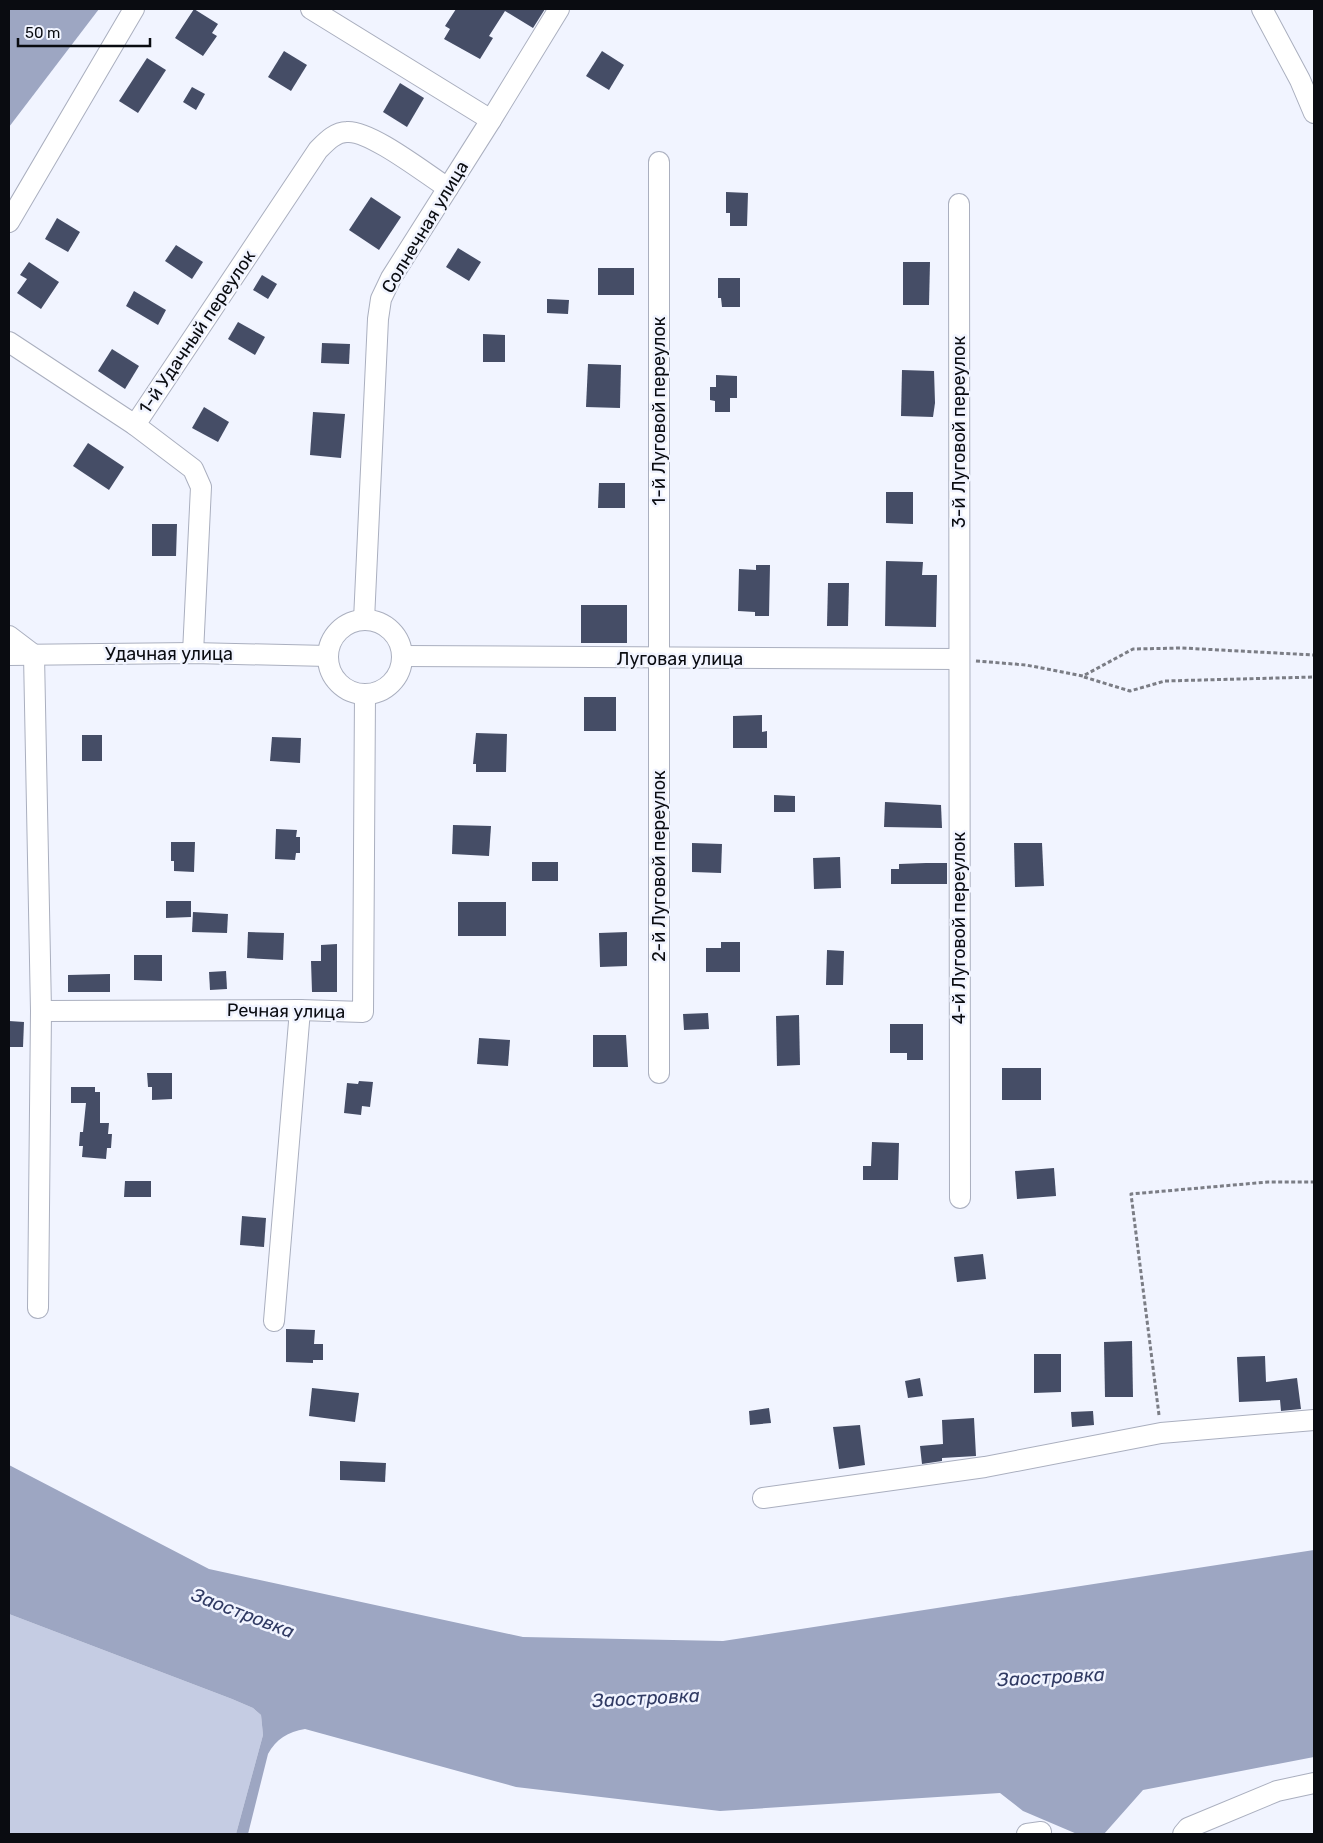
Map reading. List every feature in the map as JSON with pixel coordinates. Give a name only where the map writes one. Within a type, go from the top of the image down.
[{"type":"street","points":[[9,222],[134,9]]},
{"type":"street","points":[[311,9],[491,120]]},
{"type":"street","name":"Солнечная улица","points":[[364,620],[378,319],[381,299],[391,278],[559,9]]},
{"type":"street","points":[[1262,9],[1300,80],[1314,113]]},
{"type":"street","name":"1-й Удачный переулок","points":[[193,653],[202,488],[193,469],[135,425],[318,150],[331,137],[346,132],[365,134],[448,188]]},
{"type":"street","name":"1-й Луговой переулок","points":[[658,659],[659,162]]},
{"type":"street","name":"3-й Луговой переулок","points":[[958,659],[959,204]]},
{"type":"street","points":[[9,342],[135,425]]},
{"type":"street","points":[[364,620],[375,621],[386,626],[395,634],[400,644],[402,656],[401,668],[396,678],[387,687],[377,692],[365,694],[354,692],[343,686],[332,673],[328,656],[331,642],[339,631],[350,623],[364,620]]},
{"type":"street","points":[[9,636],[34,654],[41,1011],[38,1308]]},
{"type":"street","name":"Удачная улица","points":[[9,655],[193,653],[328,656]]},
{"type":"street","name":"Луговая улица","points":[[402,656],[658,659],[958,659]]},
{"type":"street","name":"2-й Луговой переулок","points":[[658,659],[659,1073]]},
{"type":"street","name":"4-й Луговой переулок","points":[[958,659],[960,1198]]},
{"type":"street","name":"Речная улица","points":[[41,1011],[300,1010],[363,1012],[365,694]]},
{"type":"street","points":[[274,1321],[300,1010]]},
{"type":"street","points":[[762,1498],[985,1467],[1161,1433],[1314,1420]]},
{"type":"street","points":[[1183,1834],[1188,1828],[1276,1790],[1314,1783]]},
{"type":"path","points":[[1083,676],[1133,649],[1182,648],[1314,655]]},
{"type":"path","points":[[958,659],[1026,665],[1083,676],[1130,691],[1165,681],[1314,677]]},
{"type":"path","points":[[1161,1433],[1131,1194],[1268,1182],[1314,1182]]},
{"type":"shaded area","points":[[9,1614],[232,1699],[253,1708],[261,1715],[263,1735],[236,1834],[9,1834]]},
{"type":"water","points":[[9,9],[99,9],[9,127]]},
{"type":"water","name":"Заостровка","points":[[9,1465],[209,1569],[523,1637],[723,1641],[1314,1550],[1314,1757],[1143,1790],[1104,1834],[1077,1834],[1023,1811],[1000,1793],[720,1811],[516,1787],[305,1729],[283,1737],[271,1749],[268,1754],[248,1834],[236,1834],[263,1735],[261,1715],[253,1708],[232,1699],[9,1614]]},
{"type":"building","points":[[194,9],[218,24],[212,33],[217,36],[203,56],[175,38]]},
{"type":"building","points":[[456,9],[545,9],[533,28],[505,11],[489,36],[493,38],[480,59],[444,39],[450,29],[445,26]]},
{"type":"building","points":[[284,51],[307,65],[291,91],[268,77]]},
{"type":"building","points":[[602,51],[624,65],[609,90],[586,76]]},
{"type":"building","points":[[147,58],[166,70],[138,113],[119,101]]},
{"type":"building","points":[[400,83],[424,98],[407,127],[383,112]]},
{"type":"building","points":[[192,87],[205,94],[196,110],[183,102]]},
{"type":"building","points":[[726,192],[748,193],[747,226],[730,226],[730,213],[726,213]]},
{"type":"building","points":[[371,197],[401,217],[379,250],[349,230]]},
{"type":"building","points":[[57,218],[80,232],[68,252],[45,239]]},
{"type":"building","points":[[176,245],[203,262],[192,279],[165,261]]},
{"type":"building","points":[[458,248],[481,262],[469,281],[446,267]]},
{"type":"building","points":[[29,262],[59,282],[41,309],[17,293],[27,279],[20,275]]},
{"type":"building","points":[[903,262],[930,262],[929,305],[903,305]]},
{"type":"building","points":[[598,268],[634,268],[634,295],[598,295]]},
{"type":"building","points":[[262,275],[277,284],[268,299],[253,290]]},
{"type":"building","points":[[718,278],[740,278],[740,307],[722,307],[721,298],[718,298]]},
{"type":"building","points":[[134,291],[166,310],[158,325],[126,306]]},
{"type":"building","points":[[547,299],[569,300],[568,314],[547,313]]},
{"type":"building","points":[[238,322],[265,337],[255,355],[228,339]]},
{"type":"building","points":[[483,334],[505,335],[505,362],[483,362]]},
{"type":"building","points":[[322,343],[350,344],[349,364],[321,363]]},
{"type":"building","points":[[112,349],[139,366],[125,389],[98,371]]},
{"type":"building","points":[[588,364],[621,365],[620,408],[586,407]]},
{"type":"building","points":[[902,370],[934,371],[935,403],[933,417],[901,416]]},
{"type":"building","points":[[716,375],[737,376],[737,398],[730,398],[730,412],[715,412],[715,401],[710,400],[710,387],[716,387]]},
{"type":"building","points":[[204,407],[229,422],[218,442],[192,428]]},
{"type":"building","points":[[313,412],[345,414],[341,458],[310,455]]},
{"type":"building","points":[[88,443],[124,467],[109,490],[73,466]]},
{"type":"building","points":[[599,483],[625,483],[625,508],[598,508]]},
{"type":"building","points":[[886,492],[913,492],[913,524],[886,523]]},
{"type":"building","points":[[152,524],[177,524],[176,556],[152,556]]},
{"type":"building","points":[[886,561],[923,562],[922,575],[937,575],[936,627],[885,626]]},
{"type":"building","points":[[756,565],[770,565],[769,616],[755,616],[755,612],[738,611],[739,569],[756,570]]},
{"type":"building","points":[[828,583],[849,583],[848,626],[827,626]]},
{"type":"building","points":[[581,605],[627,605],[627,643],[581,643]]},
{"type":"building","points":[[584,697],[616,697],[616,731],[584,731]]},
{"type":"building","points":[[762,715],[762,732],[767,731],[767,748],[733,748],[733,716]]},
{"type":"building","points":[[476,733],[507,734],[506,772],[476,772],[476,764],[473,764]]},
{"type":"building","points":[[82,735],[102,735],[102,761],[82,761]]},
{"type":"building","points":[[272,737],[301,738],[300,763],[270,761]]},
{"type":"building","points":[[774,795],[795,796],[795,812],[774,812]]},
{"type":"building","points":[[885,802],[941,805],[942,828],[884,827]]},
{"type":"building","points":[[453,825],[491,826],[489,856],[452,854]]},
{"type":"building","points":[[276,829],[297,830],[296,837],[300,837],[300,853],[296,853],[295,860],[275,859]]},
{"type":"building","points":[[171,842],[195,842],[194,872],[174,871],[174,861],[171,861]]},
{"type":"building","points":[[692,843],[722,844],[721,873],[692,872]]},
{"type":"building","points":[[1014,843],[1042,843],[1044,886],[1015,887]]},
{"type":"building","points":[[840,857],[841,888],[814,889],[813,858]]},
{"type":"building","points":[[532,862],[558,862],[558,881],[532,881]]},
{"type":"building","points":[[947,863],[947,884],[891,884],[891,869],[899,869],[899,864]]},
{"type":"building","points":[[166,901],[191,901],[191,917],[166,918]]},
{"type":"building","points":[[458,902],[506,902],[506,936],[458,936]]},
{"type":"building","points":[[193,912],[228,914],[227,933],[192,932]]},
{"type":"building","points":[[248,932],[284,933],[283,960],[247,958]]},
{"type":"building","points":[[627,932],[627,966],[600,967],[599,933]]},
{"type":"building","points":[[721,942],[740,942],[740,972],[706,972],[706,948],[721,948]]},
{"type":"building","points":[[337,944],[337,992],[312,992],[311,961],[321,961],[321,945]]},
{"type":"building","points":[[827,950],[844,951],[843,985],[826,985]]},
{"type":"building","points":[[134,955],[162,955],[162,981],[134,980]]},
{"type":"building","points":[[226,971],[227,989],[210,990],[209,972]]},
{"type":"building","points":[[110,974],[110,992],[68,992],[68,975]]},
{"type":"building","points":[[708,1013],[709,1029],[684,1030],[683,1014]]},
{"type":"building","points":[[799,1015],[800,1065],[777,1066],[776,1016]]},
{"type":"building","points":[[9,1021],[24,1022],[23,1047],[9,1047]]},
{"type":"building","points":[[890,1024],[923,1024],[923,1060],[907,1060],[907,1053],[890,1053]]},
{"type":"building","points":[[593,1035],[626,1035],[628,1067],[593,1067]]},
{"type":"building","points":[[479,1038],[510,1040],[508,1066],[477,1064]]},
{"type":"building","points":[[1002,1068],[1041,1068],[1041,1100],[1002,1100]]},
{"type":"building","points":[[147,1073],[172,1073],[172,1099],[152,1100],[152,1087],[148,1087]]},
{"type":"building","points":[[359,1081],[373,1082],[370,1107],[362,1106],[361,1115],[344,1113],[347,1083],[358,1084]]},
{"type":"building","points":[[71,1087],[95,1087],[95,1092],[100,1092],[100,1123],[109,1123],[108,1134],[112,1134],[111,1148],[107,1148],[106,1159],[82,1157],[83,1146],[79,1146],[80,1132],[83,1132],[86,1103],[71,1103]]},
{"type":"building","points":[[872,1142],[899,1143],[898,1180],[863,1180],[863,1166],[871,1166]]},
{"type":"building","points":[[1054,1168],[1056,1196],[1017,1199],[1015,1171]]},
{"type":"building","points":[[125,1181],[151,1181],[151,1197],[124,1197]]},
{"type":"building","points":[[242,1216],[266,1218],[264,1247],[240,1245]]},
{"type":"building","points":[[983,1254],[986,1279],[957,1282],[954,1257]]},
{"type":"building","points":[[286,1329],[315,1330],[314,1344],[323,1344],[323,1360],[313,1360],[313,1363],[286,1362]]},
{"type":"building","points":[[1132,1341],[1133,1397],[1105,1397],[1104,1342]]},
{"type":"building","points":[[1034,1354],[1061,1354],[1061,1392],[1034,1393]]},
{"type":"building","points":[[1265,1356],[1266,1382],[1297,1378],[1301,1409],[1281,1411],[1280,1400],[1239,1402],[1237,1357]]},
{"type":"building","points":[[920,1378],[923,1396],[908,1398],[905,1381]]},
{"type":"building","points":[[312,1388],[359,1393],[355,1422],[309,1416]]},
{"type":"building","points":[[769,1408],[771,1423],[750,1425],[749,1411]]},
{"type":"building","points":[[1093,1411],[1094,1425],[1072,1427],[1071,1412]]},
{"type":"building","points":[[974,1418],[976,1456],[942,1458],[942,1461],[922,1464],[920,1446],[943,1444],[942,1420]]},
{"type":"building","points":[[860,1425],[865,1465],[839,1469],[833,1427]]},
{"type":"building","points":[[340,1461],[386,1463],[385,1482],[340,1480]]}]
